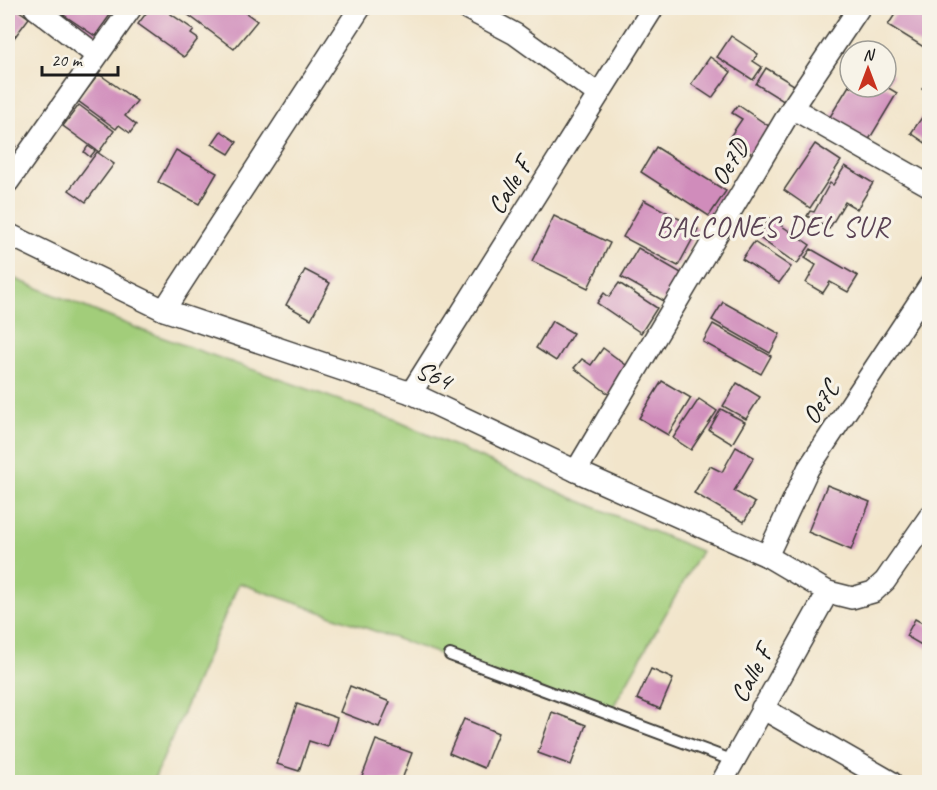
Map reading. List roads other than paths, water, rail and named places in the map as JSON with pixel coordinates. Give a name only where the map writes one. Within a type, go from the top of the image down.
[{"type":"street","points":[[35,8],[96,55]]},
{"type":"street","points":[[8,182],[130,8]]},
{"type":"street","points":[[164,310],[360,8]]},
{"type":"street","points":[[466,8],[515,34],[598,94]]},
{"type":"street","name":"Calle F","points":[[411,393],[653,8]]},
{"type":"street","name":"Oe7D","points":[[576,471],[792,108],[859,8]]},
{"type":"street","points":[[792,108],[930,186]]},
{"type":"street","name":"S64","points":[[8,234],[164,310],[411,393],[576,471],[768,556],[828,592]]},
{"type":"street","name":"Oe7C","points":[[768,556],[808,469],[930,285]]},
{"type":"street","points":[[828,592],[852,598],[873,592],[885,581],[930,516]]},
{"type":"street","name":"Calle F","points":[[722,783],[828,592]]},
{"type":"street","points":[[762,708],[891,783]]},
{"type":"lane","points":[[450,655],[734,761]]},
{"type":"district","name":"BALCONES DEL SUR","points":[[773,226]]}]
